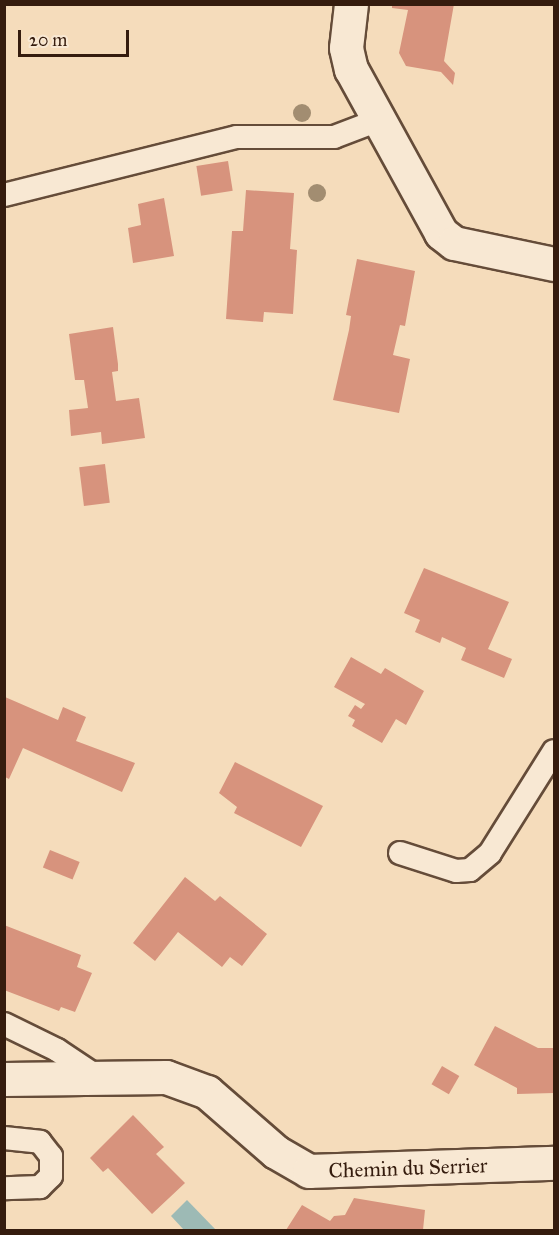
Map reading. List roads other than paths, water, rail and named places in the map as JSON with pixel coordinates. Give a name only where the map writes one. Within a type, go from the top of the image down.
[{"type":"street","points":[[351,4],[346,48],[351,69],[376,121],[447,238],[481,251],[555,264]]},
{"type":"street","name":"Chemin du Serrier","points":[[4,1079],[166,1077],[207,1092],[235,1112],[276,1152],[309,1171],[555,1163]]},
{"type":"lane","points":[[4,195],[237,137],[334,137],[376,121]]},
{"type":"lane","points":[[400,854],[456,871],[470,870],[490,853],[555,751]]},
{"type":"lane","points":[[4,1024],[57,1050],[99,1078]]},
{"type":"lane","points":[[4,1138],[40,1142],[51,1156],[51,1176],[40,1187],[4,1188]]},
{"type":"water","points":[[187,1200],[216,1230],[184,1230],[171,1216]]}]
